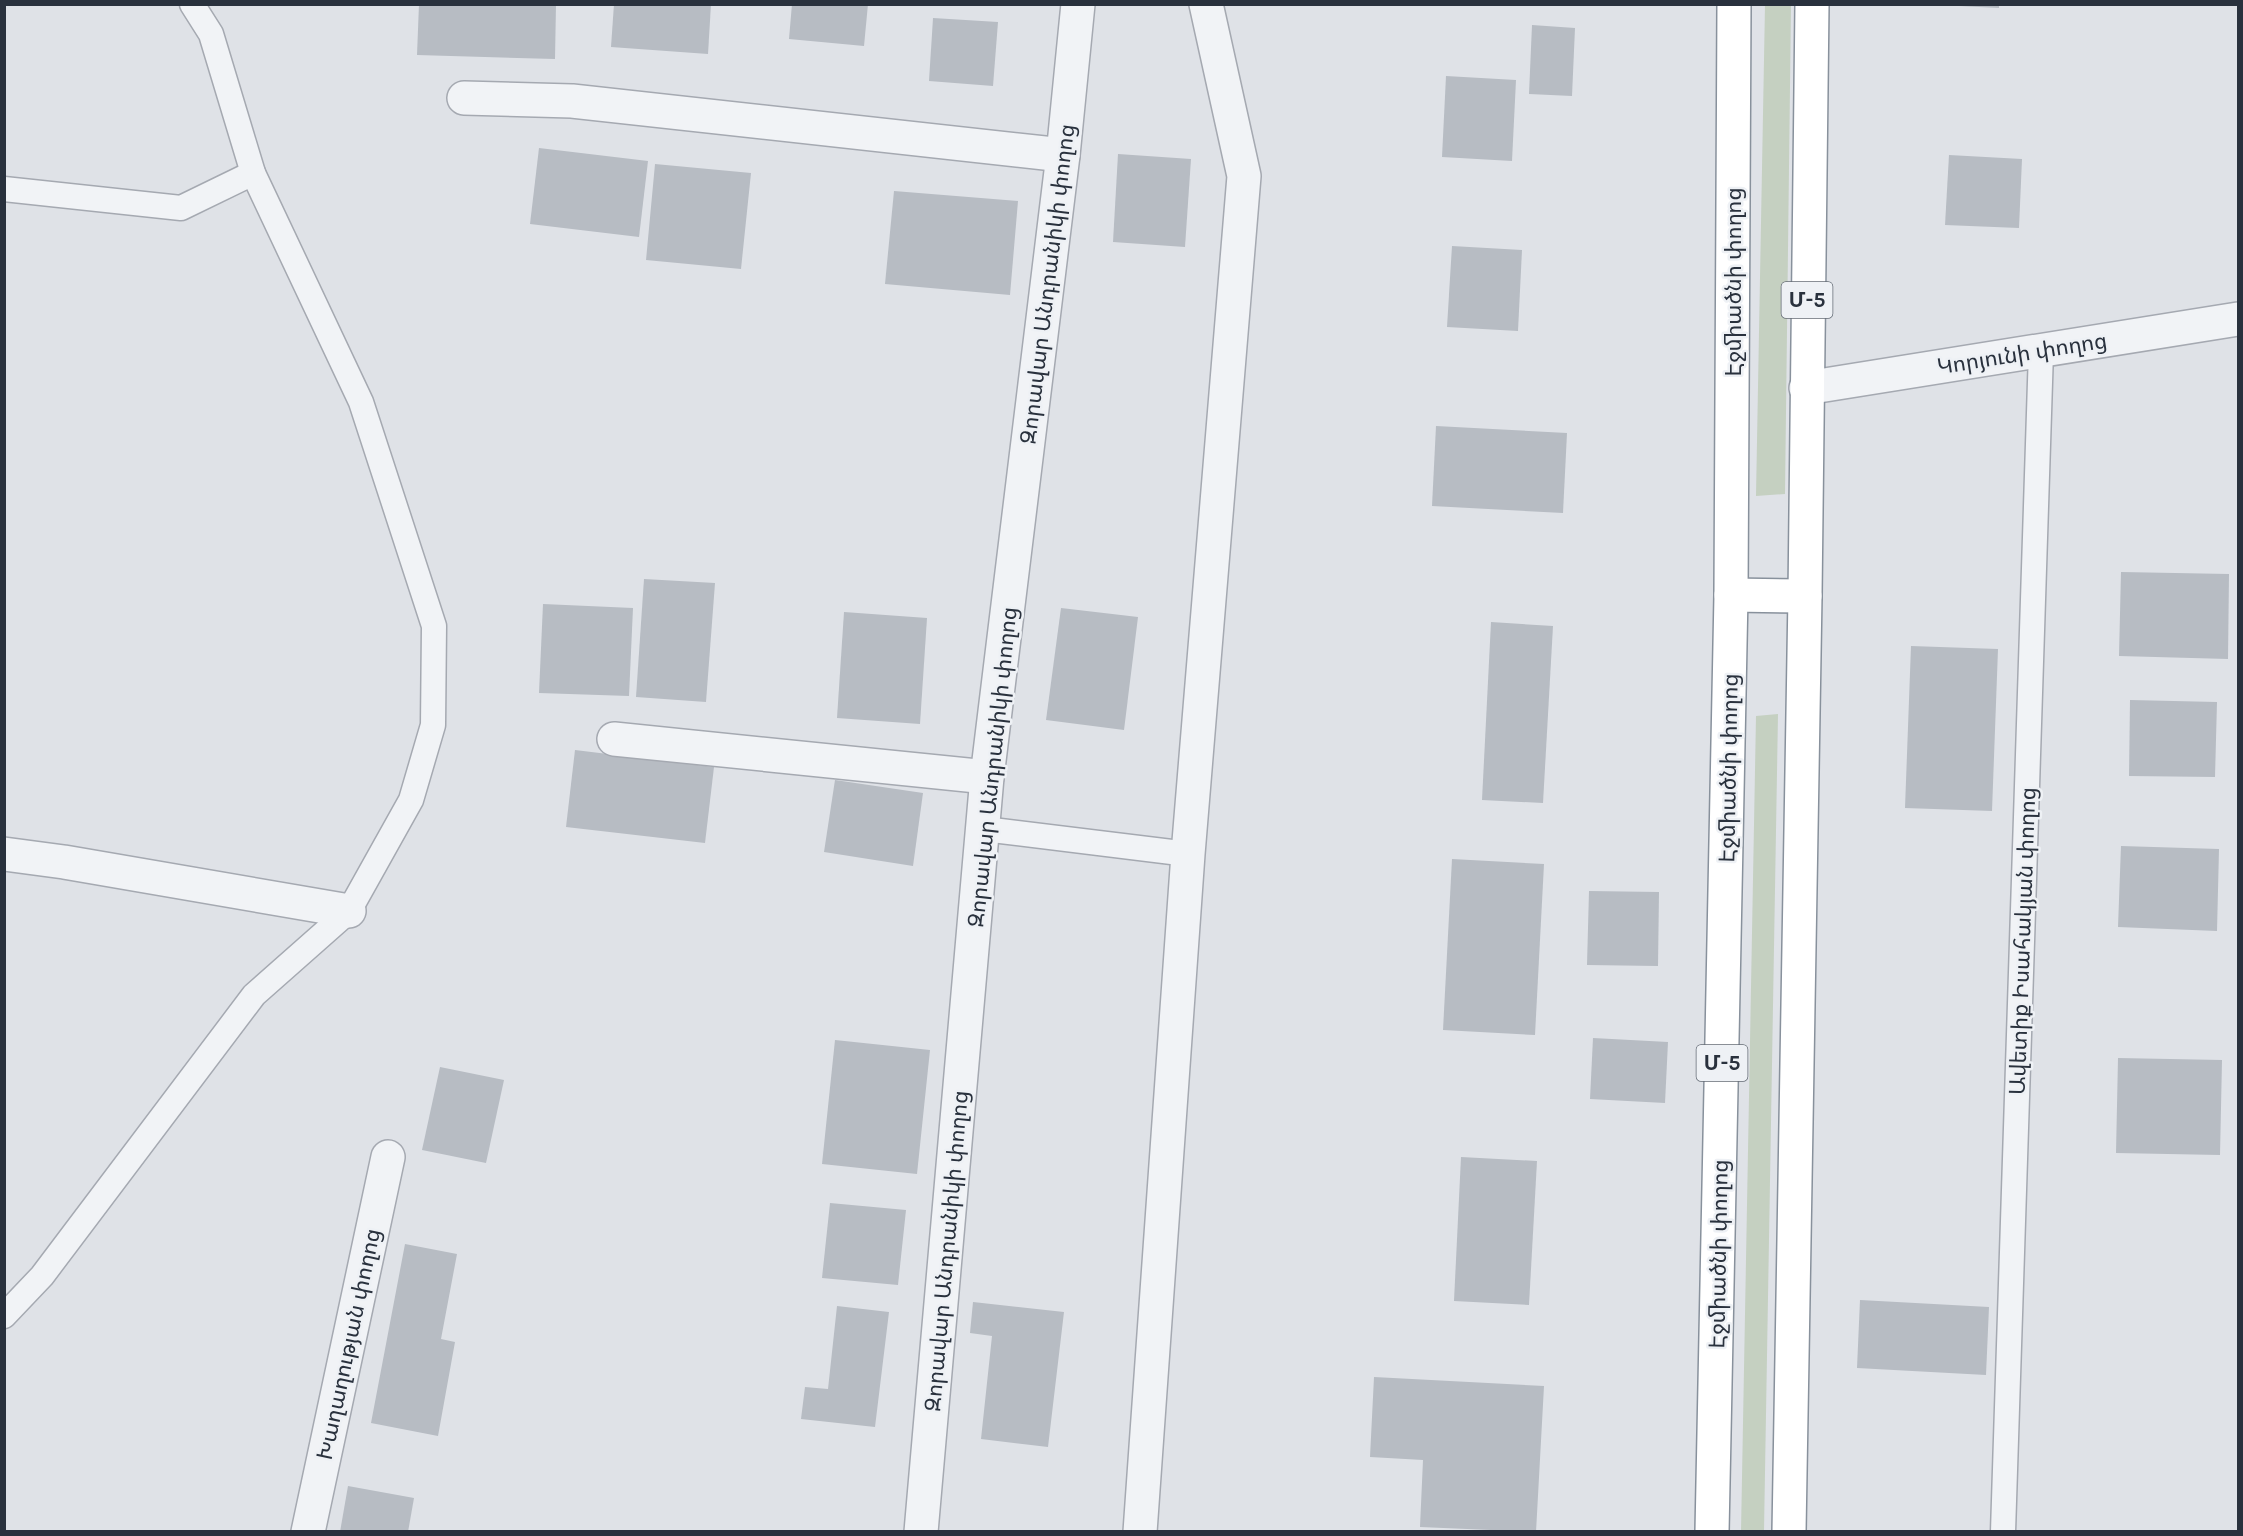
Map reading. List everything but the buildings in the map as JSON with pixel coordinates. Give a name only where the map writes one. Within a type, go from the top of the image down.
[{"type":"highway","name":"Էջմիածնի փողոց","points":[[1712,1532],[1731,595],[1734,4]]},
{"type":"highway","name":"Մ-5","points":[[1789,1532],[1805,596],[1812,4]]},
{"type":"highway","points":[[1731,595],[1805,596]]},
{"type":"street","name":"Զորավար Անդրանիկի փողոց","points":[[921,1532],[987,777],[1063,155],[1078,4]]},
{"type":"street","points":[[1140,1532],[1188,854],[1244,176],[1206,4]]},
{"type":"street","points":[[464,98],[572,101],[1063,155]]},
{"type":"street","name":"Կորյունի փողոց","points":[[1806,388],[2238,319]]},
{"type":"street","points":[[614,739],[987,777]]},
{"type":"street","points":[[4,854],[64,862],[349,911]]},
{"type":"street","name":"Խաղաղության փողոց","points":[[308,1532],[388,1157]]},
{"type":"lane","points":[[4,1316],[42,1276],[254,995],[349,911],[411,800],[433,725],[434,626],[361,402],[253,174],[211,34],[192,4]]},
{"type":"lane","points":[[4,189],[181,208],[253,174]]},
{"type":"lane","name":"Ավետիք Իսահակյան փողոց","points":[[2003,1532],[2041,351]]},
{"type":"lane","points":[[984,829],[1188,854]]},
{"type":"green space","points":[[1765,5],[1791,5],[1785,494],[1756,496]]},
{"type":"green space","points":[[1778,714],[1764,1531],[1741,1532],[1756,716]]}]
